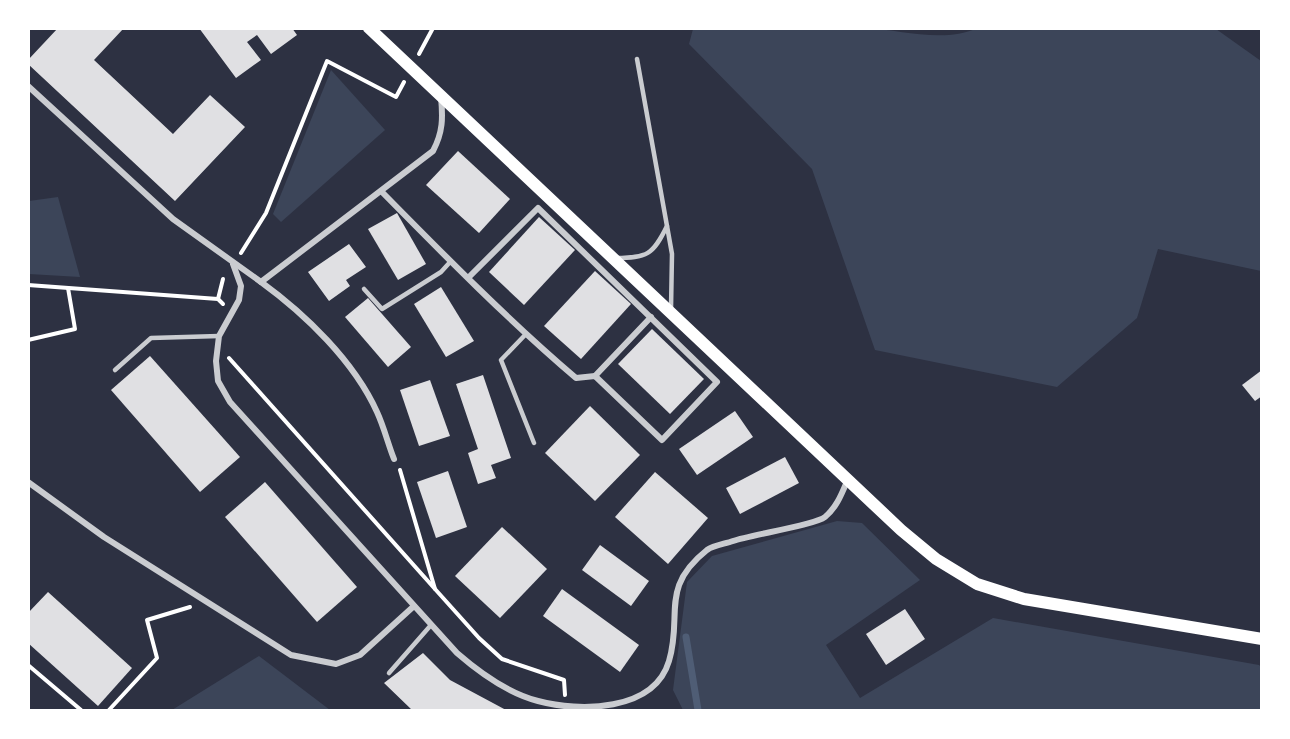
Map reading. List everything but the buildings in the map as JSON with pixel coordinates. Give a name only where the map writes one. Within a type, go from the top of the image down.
[{"type":"main road","points":[[369,28],[902,530],[936,559],[977,584],[1024,599],[1262,639]]},
{"type":"street","points":[[28,86],[173,219],[303,315],[342,357],[376,410],[394,459]]},
{"type":"street","points":[[261,282],[433,151],[441,136],[443,121],[441,96]]},
{"type":"street","points":[[382,192],[525,335],[576,378],[594,376],[651,317]]},
{"type":"street","points":[[468,278],[538,208],[717,382],[662,440],[594,376]]},
{"type":"street","points":[[232,264],[241,286],[239,300],[219,336],[216,361],[218,381],[230,402],[431,625],[479,673],[507,689],[537,701],[600,709],[635,698],[657,683],[669,662],[673,602],[684,574],[709,549],[824,519],[839,502],[848,478]]},
{"type":"street","points":[[28,482],[104,537],[291,655],[336,664],[360,655],[414,606]]},
{"type":"lane","points":[[638,59],[672,254],[671,312]]},
{"type":"lane","points":[[614,258],[641,258],[657,246],[667,226]]},
{"type":"lane","points":[[364,289],[382,309],[441,272],[451,261]]},
{"type":"lane","points":[[525,335],[501,360],[534,443]]},
{"type":"lane","points":[[115,370],[151,338],[219,336]]},
{"type":"lane","points":[[389,673],[431,625]]},
{"type":"path","points":[[417,58],[433,28]]},
{"type":"path","points":[[237,258],[266,213],[327,62],[396,97],[406,77]]},
{"type":"path","points":[[28,285],[218,299],[233,313]]},
{"type":"path","points":[[28,340],[75,329],[68,288]]},
{"type":"path","points":[[230,349],[229,358],[479,638],[502,659],[564,680],[565,705]]},
{"type":"path","points":[[394,459],[403,474],[435,589]]},
{"type":"path","points":[[109,711],[157,658],[147,620],[192,606],[202,598]]},
{"type":"path","points":[[28,665],[81,711]]},
{"type":"shaded area","points":[[864,28],[950,35],[977,28],[1216,29],[1261,61],[1261,271],[1158,249],[1137,318],[1057,387],[875,350],[812,169],[689,44],[693,29]]},
{"type":"shaded area","points":[[331,70],[385,130],[281,222],[273,214]]},
{"type":"shaded area","points":[[58,197],[80,277],[29,274],[29,201]]},
{"type":"shaded area","points":[[837,521],[862,523],[920,580],[826,645],[860,698],[993,618],[1259,665],[1261,667],[1261,710],[683,710],[673,690],[687,582],[712,556]]},
{"type":"shaded area","points":[[259,656],[330,710],[172,710]]},
{"type":"waterway","points":[[686,637],[698,710]]}]
